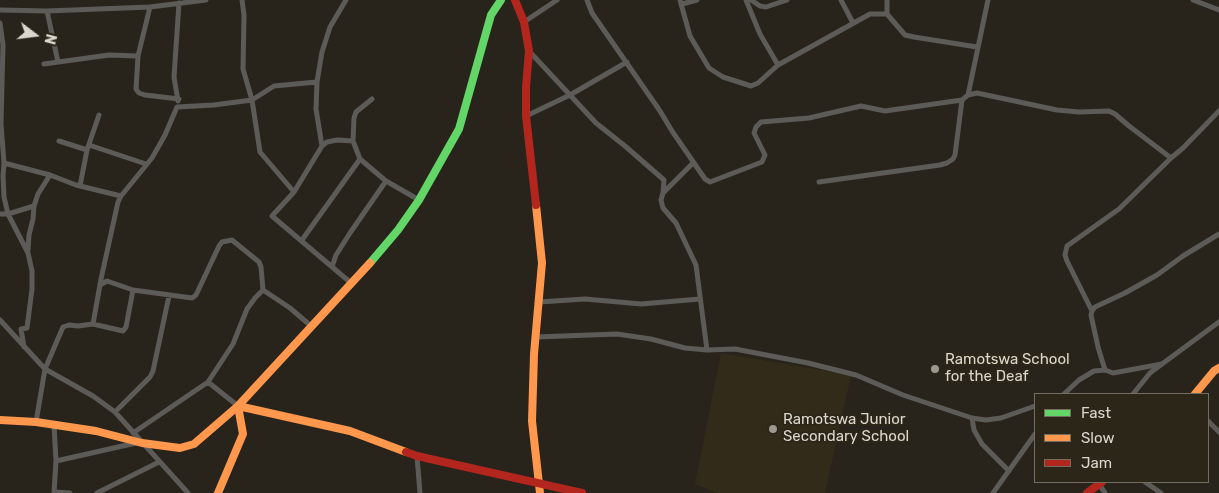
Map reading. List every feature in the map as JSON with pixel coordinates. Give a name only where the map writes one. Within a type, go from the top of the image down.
[{"type":"street","points":[[0,10],[47,11],[150,7],[206,0]]},
{"type":"street","points":[[242,0],[244,15],[243,69],[252,100],[260,152],[294,192]]},
{"type":"street","points":[[322,146],[316,109],[317,82],[322,52],[330,27],[346,0]]},
{"type":"street","points":[[0,420],[36,422],[114,434],[142,443],[180,448],[190,446],[238,406],[352,283],[398,230],[419,200],[459,129],[491,15],[501,0]]},
{"type":"street","points":[[515,0],[524,22],[529,51],[526,116],[542,263],[538,302],[532,421],[540,493]]},
{"type":"street","points":[[524,22],[557,0]]},
{"type":"street","points":[[586,0],[592,13],[627,62],[705,180],[710,182],[762,162],[764,155],[754,133],[756,127],[761,122],[803,119],[861,106],[885,111],[962,100],[968,95],[983,94],[1057,110],[1079,112],[1109,111],[1171,158]]},
{"type":"street","points":[[697,0],[681,2],[690,36],[709,68],[716,73],[751,86],[758,83],[778,65],[853,23],[870,14],[887,14]]},
{"type":"street","points":[[746,0],[760,34],[778,65]]},
{"type":"street","points":[[751,0],[760,6],[766,7],[788,0]]},
{"type":"street","points":[[841,0],[853,23]]},
{"type":"street","points":[[887,0],[887,14],[905,35],[923,40],[943,41],[977,47]]},
{"type":"street","points":[[968,95],[988,0]]},
{"type":"street","points":[[1193,0],[1219,10]]},
{"type":"street","points":[[93,324],[116,208],[121,196],[152,158],[165,135],[177,107],[179,99],[174,77],[179,3]]},
{"type":"street","points":[[150,7],[138,56],[136,90],[139,93],[179,99]]},
{"type":"street","points":[[47,11],[58,62]]},
{"type":"street","points":[[0,23],[3,46],[0,124],[4,163],[4,198],[8,214],[32,263],[33,280],[27,328],[21,329],[24,347]]},
{"type":"street","points":[[529,51],[596,123],[662,178],[664,184],[661,200],[663,208],[676,223],[696,265],[707,350]]},
{"type":"street","points":[[44,64],[109,55],[138,56]]},
{"type":"street","points":[[526,116],[570,95],[627,62]]},
{"type":"street","points":[[177,107],[252,100],[274,86],[317,82]]},
{"type":"street","points":[[372,99],[356,112],[354,118],[353,141],[360,159],[386,181],[419,200]]},
{"type":"street","points":[[819,182],[947,163],[956,156],[962,100]]},
{"type":"street","points":[[1105,370],[1098,348],[1091,315],[1092,311],[1067,261],[1065,251],[1067,246],[1119,209],[1219,111]]},
{"type":"street","points":[[80,186],[88,148],[99,115]]},
{"type":"street","points":[[352,283],[272,216],[294,192],[322,146],[327,142],[337,140],[353,141]]},
{"type":"street","points":[[59,141],[146,164]]},
{"type":"street","points":[[302,240],[360,159]]},
{"type":"street","points":[[663,193],[693,162]]},
{"type":"street","points":[[4,163],[50,175],[80,186],[121,196]]},
{"type":"street","points":[[28,253],[34,206],[50,175]]},
{"type":"street","points":[[332,267],[336,255],[386,181]]},
{"type":"street","points":[[0,214],[8,214],[34,206]]},
{"type":"street","points":[[1092,311],[1095,307],[1157,275],[1183,256],[1219,234]]},
{"type":"street","points":[[100,285],[108,282],[133,290],[170,296],[195,297],[219,246],[226,240],[232,240],[259,262],[261,267],[263,290],[247,309],[233,344],[208,382],[133,433]]},
{"type":"street","points":[[36,422],[45,369],[63,327],[93,324],[124,330],[133,290]]},
{"type":"street","points":[[263,290],[290,308],[311,326]]},
{"type":"street","points":[[115,412],[150,377],[153,371],[170,296]]},
{"type":"street","points":[[538,302],[585,299],[641,304],[700,298]]},
{"type":"street","points":[[0,320],[45,369],[93,396],[115,412],[187,493]]},
{"type":"street","points":[[1134,393],[1150,373],[1219,322]]},
{"type":"street","points":[[536,337],[617,334],[651,339],[685,348],[707,350],[735,349],[808,363],[856,375],[903,395],[972,418],[986,420],[1001,418],[1034,406]]},
{"type":"street","points":[[1065,393],[1079,380],[1094,371],[1105,370],[1113,373],[1162,364]]},
{"type":"street","points":[[1196,393],[1217,371]]},
{"type":"street","points":[[208,382],[238,406],[350,431],[417,456],[582,493]]},
{"type":"street","points":[[218,493],[244,434],[238,406]]},
{"type":"street","points":[[972,418],[974,430],[982,444],[1009,471]]},
{"type":"street","points":[[1209,422],[1219,432]]},
{"type":"street","points":[[54,426],[56,461],[54,493],[70,493]]},
{"type":"street","points":[[992,493],[1034,435]]},
{"type":"street","points":[[56,461],[123,445],[142,443]]},
{"type":"street","points":[[417,456],[420,493]]},
{"type":"street","points":[[97,493],[159,462]]},
{"type":"street","points":[[1086,493],[1100,483],[1105,493]]},
{"type":"street","points":[[1146,483],[1160,493]]},
{"type":"shaded area","name":"Ramotswa Junior Secondary School","points":[[721,353],[851,375],[825,493],[717,493],[695,484]]},
{"type":"traffic: fast","points":[[370,263],[398,230],[419,200],[459,129],[491,15],[501,0]]},
{"type":"traffic: slow","points":[[536,205],[542,263],[534,354],[532,421],[540,493]]},
{"type":"traffic: slow","points":[[218,493],[243,434],[238,406],[370,263]]},
{"type":"traffic: slow","points":[[1196,393],[1214,371],[1219,368]]},
{"type":"traffic: slow","points":[[0,420],[36,422],[96,431],[142,443],[180,448],[194,444],[238,406],[350,431],[406,452]]},
{"type":"traffic: jam","points":[[515,0],[524,22],[529,51],[526,116],[536,205]]},
{"type":"traffic: jam","points":[[406,452],[582,493]]},
{"type":"traffic: jam","points":[[1087,493],[1101,483]]},
{"type":"place","name":"Ramotswa School for the Deaf","points":[[935,369]]},
{"type":"place","name":"Ramotswa Junior Secondary School","points":[[773,429]]}]
